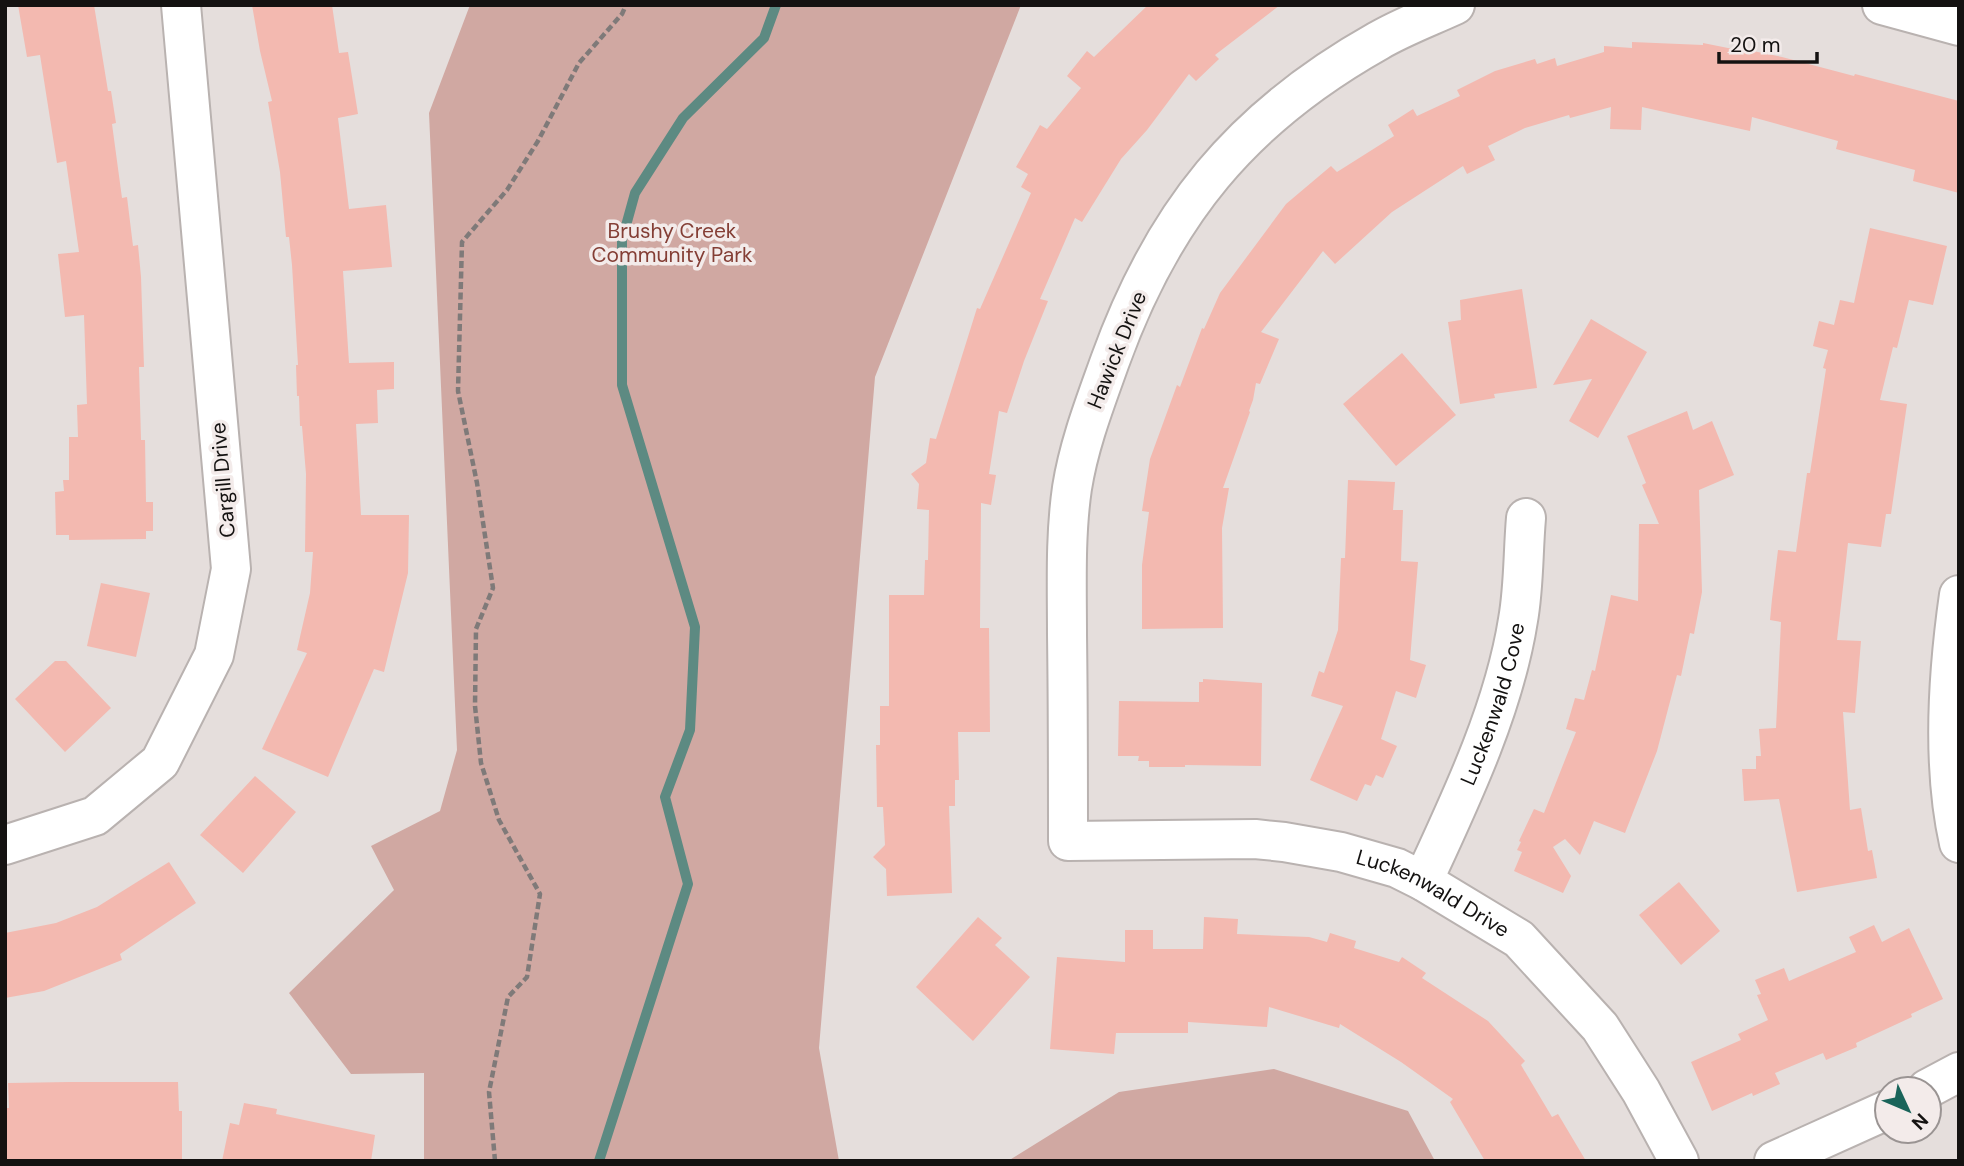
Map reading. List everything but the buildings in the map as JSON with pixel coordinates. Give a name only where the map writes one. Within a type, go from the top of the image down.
[{"type":"street","name":"Cargill Drive","points":[[5,845],[95,816],[160,762],[214,655],[231,569],[181,5]]},
{"type":"street","name":"Hawick Drive","points":[[1068,842],[1067,547],[1073,487],[1086,429],[1120,333],[1142,285],[1198,190],[1237,145],[1282,105],[1330,71],[1379,40],[1455,5]]},
{"type":"street","points":[[1882,5],[1959,26]]},
{"type":"street","name":"Luckenwald Cove","points":[[1423,881],[1458,803],[1503,685],[1518,619],[1526,518]]},
{"type":"street","points":[[1959,595],[1948,699],[1954,812],[1959,843]]},
{"type":"street","name":"Luckenwald Drive","points":[[1068,842],[1255,839],[1284,842],[1341,852],[1397,868],[1423,881],[1519,939],[1600,1027],[1641,1091],[1679,1161]]},
{"type":"street","points":[[1943,1080],[1959,1072]]},
{"type":"street","points":[[1774,1161],[1873,1116]]},
{"type":"path","points":[[495,1161],[489,1092],[508,998],[527,977],[540,894],[499,820],[481,763],[475,706],[476,629],[493,588],[477,483],[458,391],[462,242],[507,190],[538,141],[579,63],[626,5]]},
{"type":"green space","name":"Brushy Creek Community Park","points":[[470,5],[1021,5],[875,377],[819,1048],[839,1161],[424,1161],[424,1073],[351,1074],[289,993],[394,890],[371,846],[440,811],[457,750],[429,113]]},
{"type":"green space","points":[[1274,1069],[1408,1111],[1435,1161],[1008,1161],[1119,1092]]},
{"type":"waterway","points":[[599,1161],[688,884],[665,797],[690,730],[695,627],[622,385],[622,240],[635,193],[683,118],[764,38],[776,5]]}]
